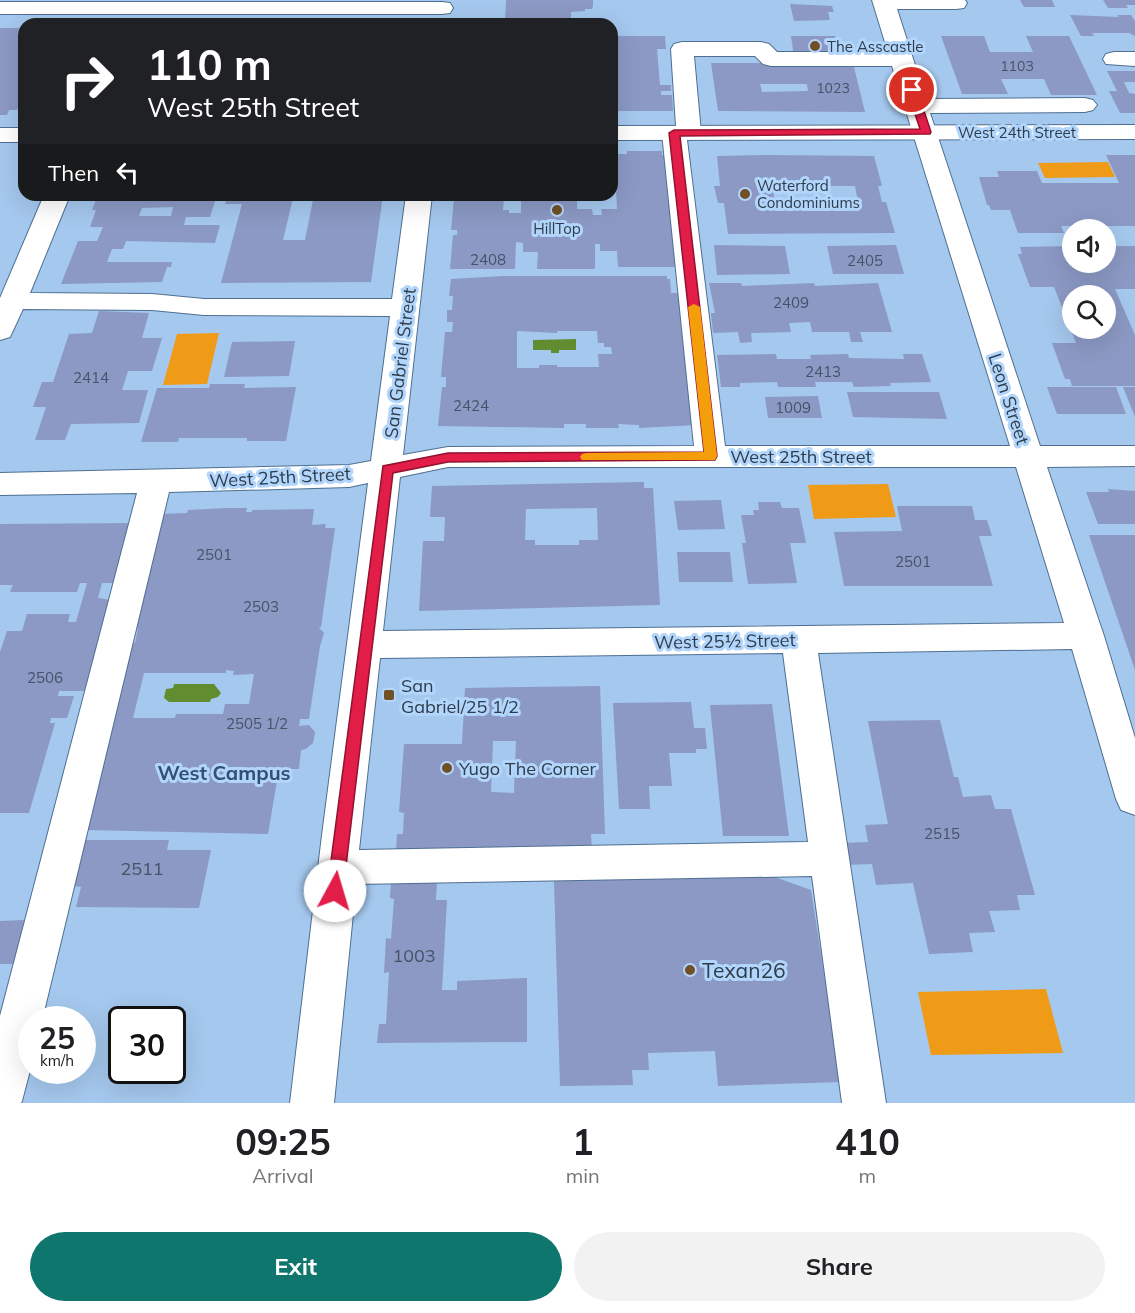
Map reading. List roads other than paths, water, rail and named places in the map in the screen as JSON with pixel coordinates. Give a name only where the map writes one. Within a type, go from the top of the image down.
[{"type":"street","points":[[883,1],[956,3]]},
{"type":"street","name":"Leon Street","points":[[883,1],[1027,456],[1087,636],[1135,798]]},
{"type":"street","points":[[0,8],[442,11]]},
{"type":"street","points":[[711,456],[682,133],[682,49],[761,50],[771,59],[902,59]]},
{"type":"street","points":[[917,106],[1085,105]]},
{"type":"street","name":"West 24th Street","points":[[618,133],[1135,132]]},
{"type":"street","points":[[0,135],[18,135]]},
{"type":"street","points":[[54,201],[6,311],[152,302],[204,307],[406,308]]},
{"type":"street","name":"San Gabriel Street","points":[[312,1103],[364,645],[418,201]]},
{"type":"street","name":"West 25th Street","points":[[0,484],[350,476],[448,457],[1135,456]]},
{"type":"street","points":[[0,1101],[156,482]]},
{"type":"street","name":"West 25½ Street","points":[[364,645],[1087,636]]},
{"type":"street","points":[[799,640],[864,1103]]},
{"type":"street","points":[[338,867],[830,859]]},
{"type":"place","name":"The Asscastle","points":[[815,46]]},
{"type":"place","name":"Waterford Condominiums","points":[[745,194]]},
{"type":"place","name":"HillTop","points":[[557,210]]},
{"type":"place","name":"San Gabriel/25 1/2","points":[[389,695]]},
{"type":"place","name":"Yugo The Corner","points":[[447,768]]},
{"type":"place","name":"Texan26","points":[[690,970]]},
{"type":"district","name":"West Campus","points":[[224,772]]}]
